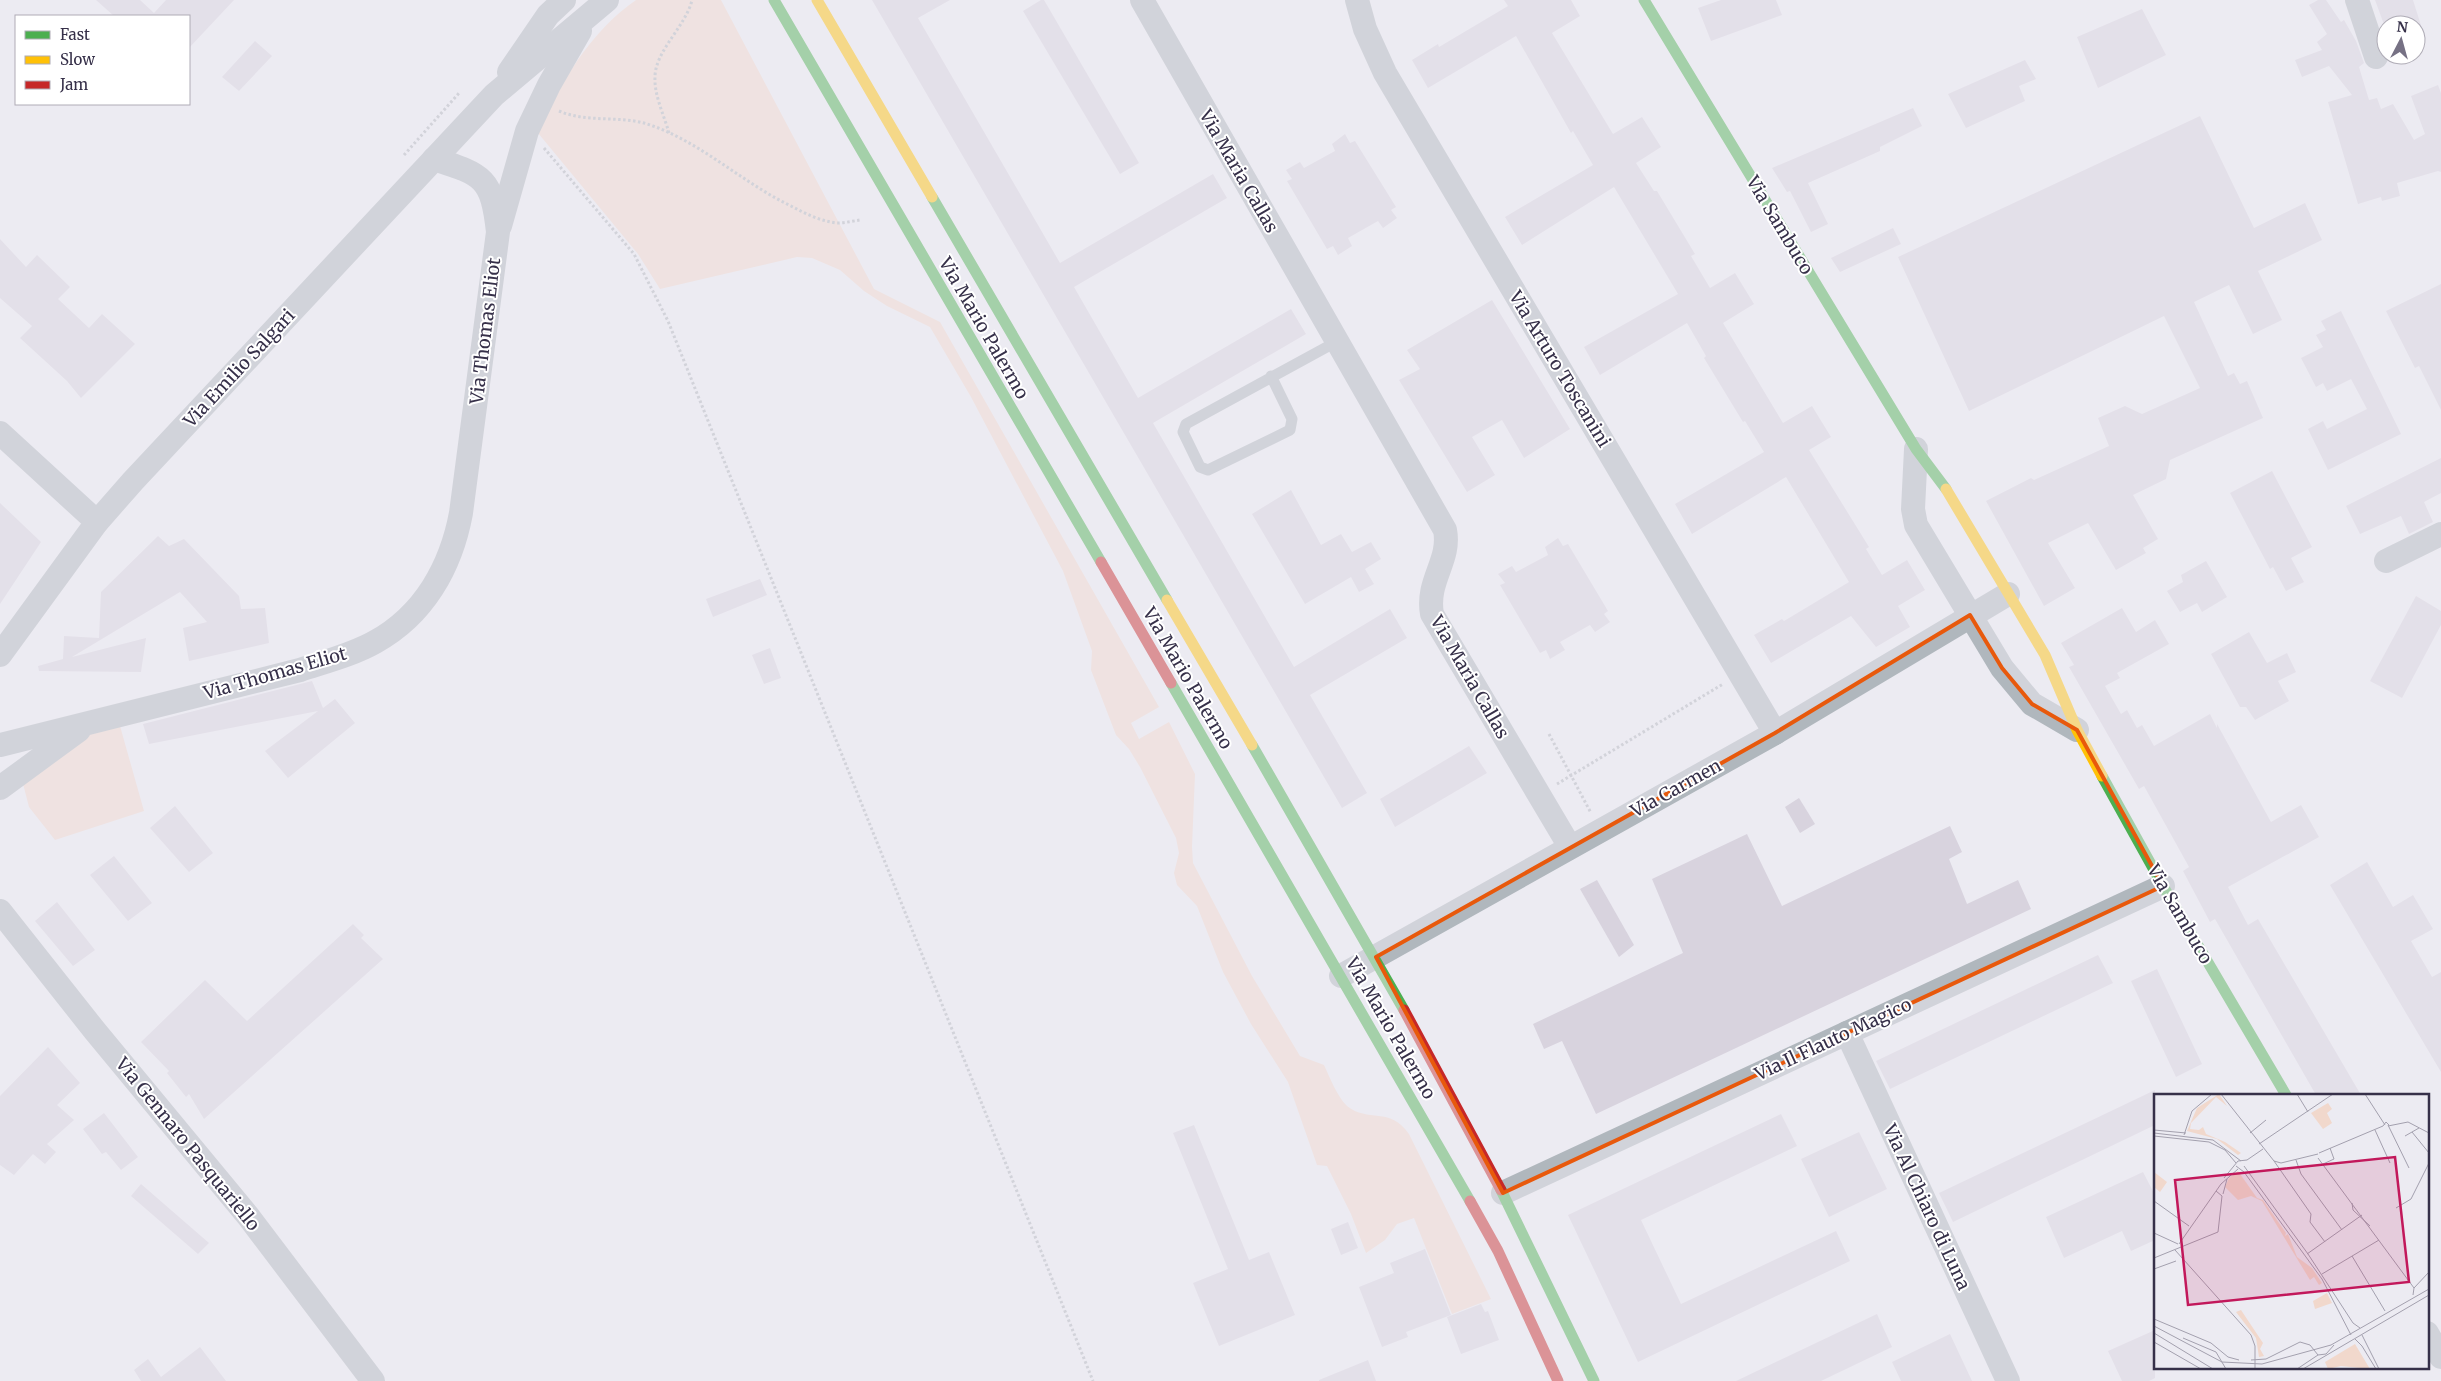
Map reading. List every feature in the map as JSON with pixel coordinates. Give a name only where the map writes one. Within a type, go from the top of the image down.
[{"type":"street","name":"Via Emilio Salgari","points":[[494,95],[548,15],[564,0]]},
{"type":"street","name":"Via Emilio Salgari","points":[[0,655],[97,522],[494,95],[607,0]]},
{"type":"street","name":"Via Mario Palermo","points":[[774,0],[1341,976],[1498,1251],[1558,1381]]},
{"type":"street","name":"Via Mario Palermo","points":[[817,0],[1376,957],[1503,1193],[1594,1381]]},
{"type":"street","name":"Via Maria Callas","points":[[1142,0],[1445,530],[1445,552],[1431,589],[1432,614],[1570,847]]},
{"type":"street","name":"Via Arturo Toscanini","points":[[1357,0],[1366,29],[1385,73],[1775,733]]},
{"type":"street","name":"Via Sambuco","points":[[1644,0],[1916,449],[1946,491],[2045,655],[2077,730],[2163,886],[2285,1094]]},
{"type":"street","points":[[2357,0],[2376,57]]},
{"type":"street","name":"Via Thomas Eliot","points":[[2,744],[300,670],[344,655],[374,642],[395,629],[415,612],[431,593],[445,568],[456,540],[462,513],[498,232],[527,131],[588,17]]},
{"type":"street","name":"Via Thomas Eliot","points":[[434,159],[477,174],[488,189],[495,206],[498,232]]},
{"type":"street","points":[[0,433],[97,522]]},
{"type":"street","points":[[1916,449],[1913,508],[1916,525],[2002,668],[2032,704],[2077,730]]},
{"type":"street","points":[[2386,561],[2441,534]]},
{"type":"street","name":"Via Carmen","points":[[1341,976],[1775,733],[2008,594]]},
{"type":"street","points":[[0,788],[88,723]]},
{"type":"street","name":"Via Il Flauto Magico","points":[[1503,1193],[2163,886]]},
{"type":"street","name":"Via Gennaro Pasquariello","points":[[0,911],[95,1031],[248,1216],[373,1381]]},
{"type":"street","name":"Via Al Chiaro di Luna","points":[[1847,1033],[2008,1381]]},
{"type":"street","points":[[2428,1336],[2441,1357]]},
{"type":"lane","points":[[1271,376],[1292,419],[1290,430],[1208,470],[1200,467],[1183,432],[1184,425],[1271,376],[1336,342]]},
{"type":"path","points":[[669,133],[658,99],[654,75],[692,0]]},
{"type":"path","points":[[404,155],[460,92]]},
{"type":"path","points":[[541,102],[578,118],[651,125],[669,133],[765,194],[816,219],[839,223],[860,220]]},
{"type":"path","points":[[527,131],[547,151],[634,254],[668,321],[1093,1381]]},
{"type":"path","points":[[1538,795],[1741,674]]},
{"type":"path","points":[[1549,734],[1600,831]]},
{"type":"highlighted area","points":[[1970,615],[2002,668],[2032,704],[2077,730],[2163,886],[1503,1193],[1376,957],[1775,733]]},
{"type":"shaded area","points":[[636,0],[721,0],[874,289],[940,322],[1159,707],[1131,723],[1139,739],[1169,722],[1195,774],[1193,863],[1252,976],[1300,1056],[1324,1065],[1343,1102],[1355,1111],[1363,1114],[1387,1117],[1394,1120],[1402,1125],[1409,1134],[1491,1299],[1452,1314],[1414,1218],[1397,1224],[1385,1240],[1366,1253],[1351,1214],[1327,1166],[1317,1165],[1288,1082],[1251,1024],[1223,972],[1197,906],[1177,885],[1174,873],[1179,853],[1176,838],[1140,767],[1129,749],[1116,735],[1091,670],[1092,651],[1063,571],[971,397],[930,327],[887,306],[864,291],[840,270],[812,258],[797,257],[660,289],[638,254],[538,133],[556,96],[578,60],[604,27]]},
{"type":"shaded area","points":[[120,726],[144,811],[55,840],[29,807],[21,776],[60,737]]},
{"type":"building","points":[[96,0],[140,0],[154,13],[166,0],[234,0],[190,47],[190,15],[113,15]]},
{"type":"building","points":[[872,0],[950,0],[918,18],[1060,263],[1213,174],[1227,198],[1074,287],[1138,398],[1291,309],[1306,334],[1153,423],[1294,667],[1390,609],[1407,638],[1310,695],[1367,793],[1342,808]]},
{"type":"building","points":[[1044,0],[1139,163],[1120,174],[1023,11]]},
{"type":"building","points":[[1504,0],[1571,0],[1580,16],[1552,33],[1613,134],[1642,117],[1661,147],[1636,163],[1654,191],[1657,191],[1695,254],[1691,256],[1710,288],[1735,273],[1754,304],[1723,323],[1783,423],[1812,406],[1831,437],[1809,450],[1869,547],[1866,549],[1882,575],[1907,560],[1925,590],[1898,606],[1910,627],[1876,647],[1851,616],[1771,663],[1754,635],[1782,619],[1784,621],[1849,582],[1786,477],[1692,534],[1675,504],[1764,452],[1745,421],[1743,422],[1704,358],[1706,356],[1687,323],[1600,375],[1584,347],[1678,294],[1614,187],[1522,245],[1505,217],[1593,165],[1573,131],[1571,133],[1516,36],[1428,88],[1412,60],[1438,44],[1439,47],[1508,6]]},
{"type":"building","points":[[1721,0],[1776,0],[1782,15],[1711,41],[1698,8]]},
{"type":"building","points":[[2318,0],[2326,0],[2341,22],[2344,20],[2356,41],[2364,63],[2359,67],[2369,100],[2377,98],[2381,109],[2393,104],[2414,140],[2425,134],[2411,96],[2438,85],[2441,93],[2441,172],[2438,171],[2397,183],[2400,196],[2382,201],[2381,197],[2358,204],[2328,102],[2352,95],[2329,66],[2302,77],[2295,60],[2322,50],[2317,42],[2327,34],[2309,5]]},
{"type":"building","points":[[2375,0],[2413,0],[2418,15],[2380,15]]},
{"type":"building","points":[[2142,9],[2166,55],[2098,88],[2077,37]]},
{"type":"building","points":[[255,41],[272,56],[239,91],[222,77]]},
{"type":"building","points":[[2025,60],[2036,79],[2019,86],[2025,101],[1966,128],[1948,94]]},
{"type":"building","points":[[1913,108],[1922,126],[1880,147],[1880,151],[1808,183],[1828,224],[1811,232],[1790,191],[1787,192],[1772,168]]},
{"type":"building","points":[[2200,116],[2254,228],[2305,203],[2322,240],[2258,271],[2282,320],[2253,334],[2229,285],[2194,302],[2228,376],[2234,373],[2240,384],[2247,381],[2263,418],[2170,460],[2166,479],[2133,495],[2158,539],[2143,548],[2146,553],[2116,570],[2088,523],[2048,543],[2075,588],[2044,606],[1986,501],[2031,478],[2034,480],[2109,446],[2098,418],[2125,406],[2142,414],[2200,388],[2164,316],[1969,411],[1898,257]]},
{"type":"building","points":[[1345,134],[1350,143],[1355,141],[1396,207],[1391,210],[1397,218],[1383,228],[1378,221],[1348,238],[1352,246],[1338,255],[1333,246],[1327,249],[1287,181],[1292,179],[1286,170],[1300,162],[1304,168],[1335,151],[1332,144]]},
{"type":"building","points":[[1893,228],[1901,244],[1840,272],[1831,258]]},
{"type":"building","points":[[0,239],[26,267],[37,255],[70,287],[58,299],[89,328],[102,314],[135,344],[81,398],[67,381],[20,338],[32,326],[0,298]]},
{"type":"building","points":[[2441,284],[2441,410],[2419,366],[2415,368],[2386,311]]},
{"type":"building","points":[[1492,300],[1570,429],[1524,458],[1502,420],[1472,437],[1495,475],[1467,492],[1399,380],[1420,369],[1407,350]]},
{"type":"building","points":[[2341,311],[2401,434],[2328,470],[2308,429],[2323,421],[2327,429],[2367,409],[2351,379],[2327,391],[2323,383],[2316,387],[2301,358],[2323,347],[2316,335],[2326,330],[2321,321]]},
{"type":"building","points":[[2441,458],[2441,493],[2424,502],[2433,522],[2409,534],[2401,516],[2360,534],[2346,506]]},
{"type":"building","points":[[2272,471],[2312,547],[2291,558],[2304,582],[2286,591],[2273,567],[2270,569],[2230,493]]},
{"type":"building","points":[[1291,490],[1321,545],[1341,534],[1352,552],[1371,542],[1381,559],[1365,569],[1374,584],[1359,592],[1351,577],[1305,604],[1252,514]]},
{"type":"building","points":[[0,503],[41,542],[0,604]]},
{"type":"building","points":[[158,536],[169,546],[184,539],[239,596],[241,609],[265,608],[269,643],[189,661],[183,628],[207,622],[180,592],[72,657],[146,638],[141,672],[39,671],[38,666],[63,659],[64,636],[99,638],[101,592]]},
{"type":"building","points":[[1558,538],[1563,546],[1568,544],[1608,611],[1604,614],[1610,622],[1595,632],[1590,625],[1560,642],[1565,650],[1550,659],[1546,650],[1540,653],[1500,585],[1505,583],[1498,574],[1512,566],[1516,572],[1548,555],[1545,547]]},
{"type":"building","points":[[2206,561],[2227,597],[2202,612],[2197,603],[2180,612],[2167,591],[2183,582],[2181,575]]},
{"type":"building","points":[[760,579],[767,595],[713,617],[706,599]]},
{"type":"building","points":[[2416,596],[2441,611],[2441,625],[2402,698],[2370,681]]},
{"type":"building","points":[[2122,608],[2136,632],[2155,620],[2169,644],[2117,673],[2120,678],[2105,686],[2121,714],[2127,710],[2137,728],[2142,725],[2154,746],[2210,714],[2271,822],[2301,805],[2319,837],[2228,887],[2248,925],[2258,919],[2360,1094],[2315,1094],[2215,919],[2210,922],[2183,871],[2189,867],[2144,786],[2139,789],[2069,667],[2074,665],[2061,643]]},
{"type":"building","points":[[2249,632],[2267,663],[2287,653],[2296,672],[2278,681],[2289,701],[2255,720],[2246,707],[2240,707],[2211,654]]},
{"type":"building","points":[[770,648],[781,678],[764,684],[752,655]]},
{"type":"building","points":[[312,681],[323,708],[335,699],[355,723],[288,778],[265,751],[318,711],[149,744],[143,724]]},
{"type":"building","points":[[1469,746],[1487,773],[1395,827],[1380,799]]},
{"type":"building","points":[[1799,798],[1815,824],[1800,833],[1785,807]]},
{"type":"building","points":[[175,806],[213,853],[189,872],[150,828]]},
{"type":"building","points":[[1950,826],[1962,852],[1949,859],[1967,904],[2018,880],[2031,909],[1596,1114],[1562,1041],[1544,1049],[1533,1024],[1683,953],[1652,879],[1747,834],[1782,906]]},
{"type":"building","points":[[114,856],[152,903],[128,921],[90,875]]},
{"type":"building","points":[[2367,862],[2393,907],[2413,895],[2433,929],[2411,941],[2432,977],[2441,972],[2441,1072],[2330,885]]},
{"type":"building","points":[[1597,880],[1634,945],[1619,957],[1580,889]]},
{"type":"building","points":[[57,902],[95,950],[73,966],[35,921]]},
{"type":"building","points":[[353,924],[364,935],[361,938],[383,959],[204,1119],[189,1094],[186,1097],[167,1073],[169,1071],[141,1042],[205,980],[247,1021]]},
{"type":"building","points":[[2098,955],[2113,983],[1890,1089],[1876,1061]]},
{"type":"building","points":[[2157,969],[2202,1064],[2176,1077],[2131,981]]},
{"type":"building","points":[[48,1047],[80,1083],[57,1105],[74,1120],[47,1144],[56,1152],[45,1164],[33,1154],[14,1175],[0,1165],[0,1096]]},
{"type":"building","points":[[2155,1090],[2154,1125],[1953,1222],[1939,1193]]},
{"type":"building","points":[[104,1113],[138,1157],[121,1170],[106,1152],[102,1154],[83,1129]]},
{"type":"building","points":[[1781,1114],[1797,1146],[1641,1220],[1681,1304],[1836,1231],[1850,1261],[1638,1362],[1568,1215]]},
{"type":"building","points":[[1194,1125],[1249,1260],[1269,1252],[1295,1315],[1219,1346],[1193,1283],[1228,1269],[1173,1133]]},
{"type":"building","points":[[1859,1132],[1887,1189],[1829,1217],[1801,1159]]},
{"type":"building","points":[[2143,1172],[2154,1193],[2154,1240],[2131,1251],[2122,1231],[2064,1258],[2046,1217]]},
{"type":"building","points":[[141,1184],[209,1243],[198,1254],[131,1196]]},
{"type":"building","points":[[1348,1222],[1358,1248],[1341,1255],[1331,1229]]},
{"type":"building","points":[[1425,1249],[1451,1315],[1406,1332],[1408,1337],[1382,1347],[1359,1287],[1394,1273],[1390,1263]]},
{"type":"building","points":[[1481,1304],[1485,1312],[1488,1311],[1499,1340],[1461,1354],[1447,1317]]},
{"type":"building","points":[[1877,1314],[1892,1347],[1821,1381],[1736,1381]]},
{"type":"building","points":[[2154,1330],[2155,1378],[2149,1381],[2122,1381],[2108,1351]]},
{"type":"building","points":[[1950,1334],[1972,1381],[1901,1381],[1892,1362]]},
{"type":"building","points":[[200,1347],[226,1381],[141,1381],[134,1370],[148,1359],[161,1377]]},
{"type":"building","points":[[1368,1360],[1376,1381],[1319,1381],[1319,1380]]},
{"type":"traffic: fast","points":[[774,0],[1101,562]]},
{"type":"traffic: fast","points":[[1644,0],[1916,449],[1946,489]]},
{"type":"traffic: fast","points":[[932,197],[1167,600]]},
{"type":"traffic: fast","points":[[1171,683],[1470,1201]]},
{"type":"traffic: fast","points":[[1252,745],[1404,1010]]},
{"type":"traffic: fast","points":[[2102,776],[2163,886],[2285,1094]]},
{"type":"traffic: fast","points":[[1501,1190],[1594,1381]]},
{"type":"traffic: slow","points":[[817,0],[932,197]]},
{"type":"traffic: slow","points":[[1946,489],[2045,655],[2077,730],[2102,776]]},
{"type":"traffic: slow","points":[[1167,600],[1252,745]]},
{"type":"traffic: jam","points":[[1101,562],[1171,683]]},
{"type":"traffic: jam","points":[[1404,1010],[1501,1190]]},
{"type":"traffic: jam","points":[[1470,1201],[1498,1251],[1558,1381]]}]
